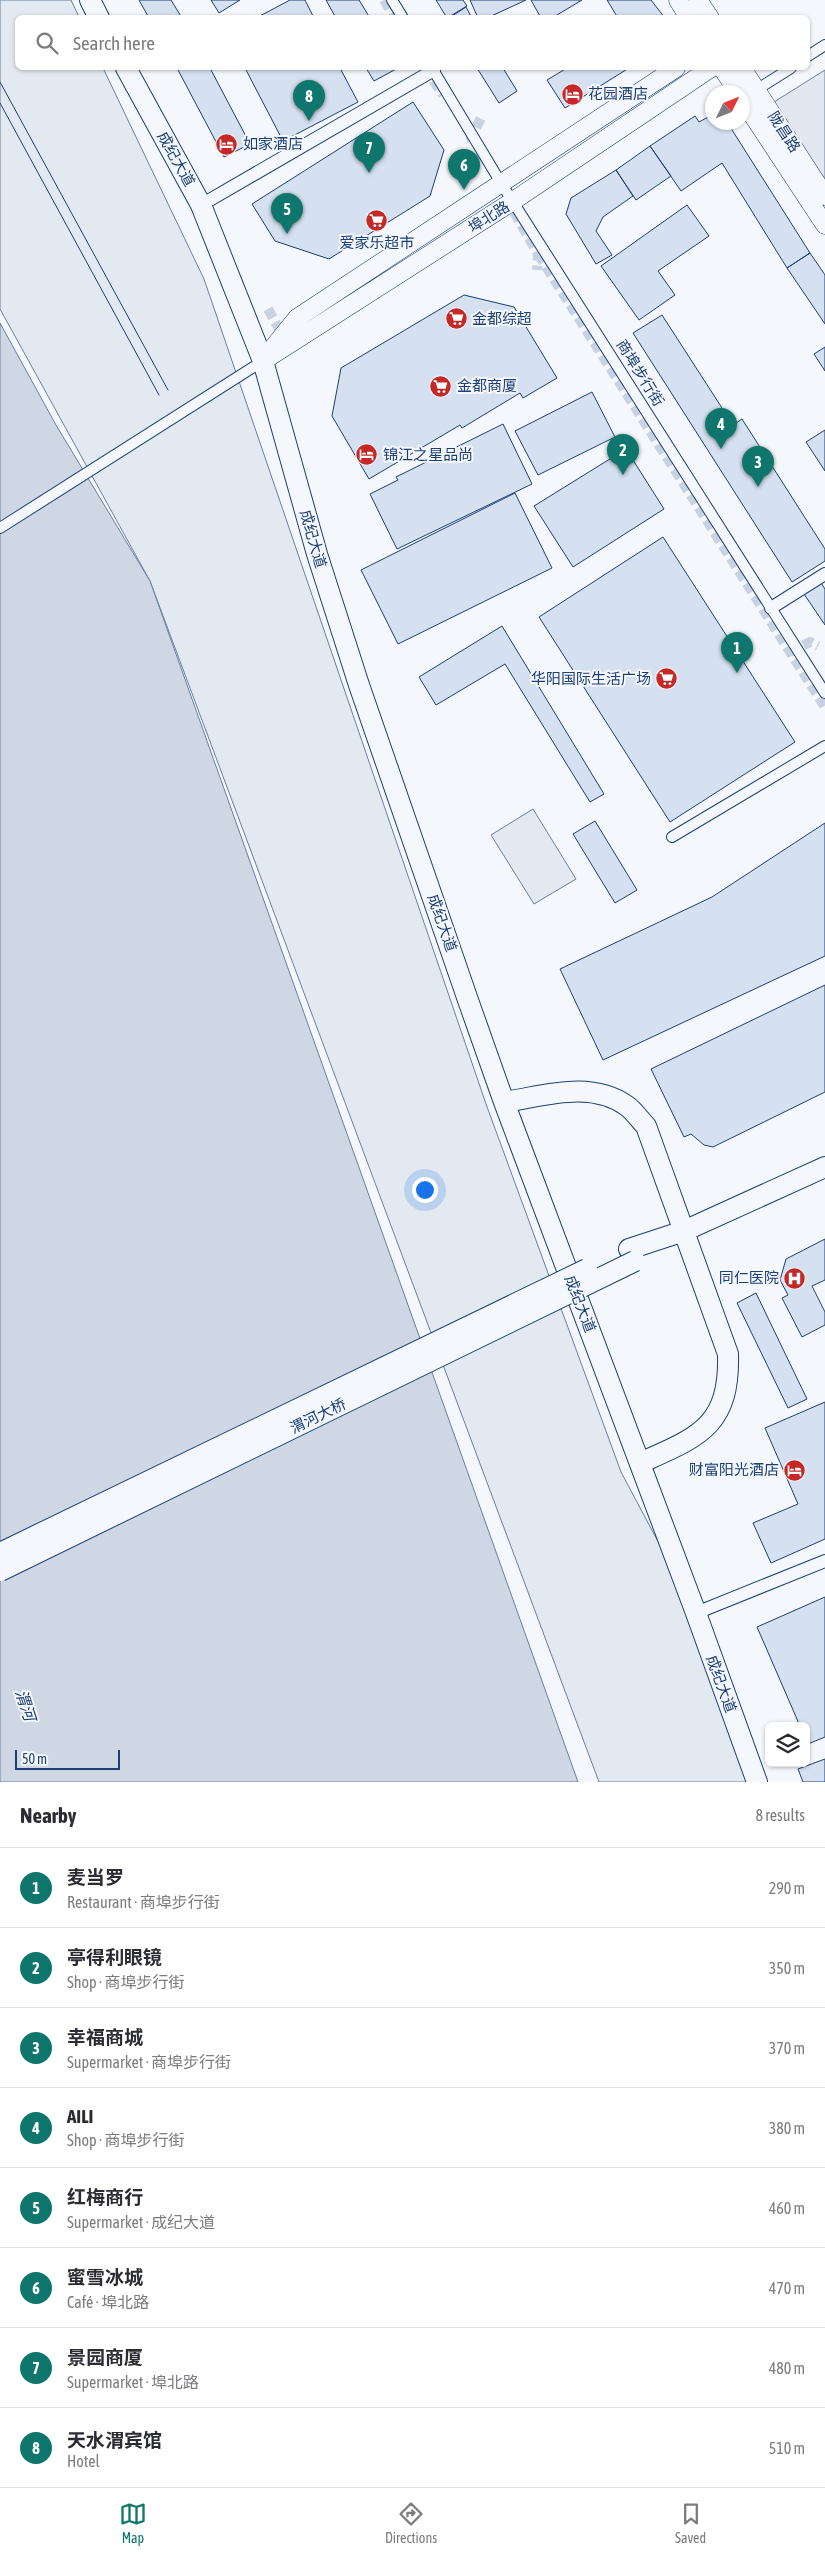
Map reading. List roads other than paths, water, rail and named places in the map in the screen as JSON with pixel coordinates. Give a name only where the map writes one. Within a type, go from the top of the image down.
[{"type":"main road","points":[[90,0],[98,15]]},
{"type":"main road","points":[[678,0],[687,15]]},
{"type":"main road","points":[[698,0],[708,15]]},
{"type":"main road","name":"成纪大道","points":[[127,70],[201,205],[263,361],[317,554],[359,685],[504,1102],[696,1613],[757,1782]]},
{"type":"main road","points":[[263,361],[297,318],[673,70]]},
{"type":"main road","name":"埠北路","points":[[263,361],[513,202],[708,70]]},
{"type":"main road","points":[[723,70],[733,85]]},
{"type":"main road","name":"陇昌路","points":[[743,70],[747,85]]},
{"type":"main road","name":"陇昌路","points":[[750,95],[825,196]]},
{"type":"main road","name":"陇昌路","points":[[750,96],[825,225]]},
{"type":"main road","points":[[504,1102],[581,1090],[606,1094],[628,1107],[646,1126],[728,1354],[729,1378],[723,1402],[711,1422],[693,1438],[640,1463]]},
{"type":"main road","points":[[632,1255],[825,1167]]},
{"type":"main road","name":"渭河大桥","points":[[0,1553],[632,1255]]},
{"type":"main road","name":"渭河大桥","points":[[0,1571],[632,1255]]},
{"type":"street","points":[[392,0],[401,15]]},
{"type":"street","points":[[810,55],[825,45]]},
{"type":"street","points":[[201,205],[431,70]]},
{"type":"street","name":"商埠步行街","points":[[434,70],[501,183],[825,693]]},
{"type":"street","points":[[750,93],[787,70]]},
{"type":"street","points":[[0,528],[263,361]]},
{"type":"street","points":[[771,608],[825,574]]},
{"type":"street","points":[[672,837],[825,746]]},
{"type":"street","points":[[696,1613],[825,1561]]},
{"type":"water","name":"渭河","points":[[0,323],[56,425],[150,581],[578,1782],[0,1782]]},
{"type":"tunnel","points":[[384,0],[393,15]]},
{"type":"tunnel","points":[[426,70],[443,95]]},
{"type":"tunnel","points":[[472,141],[471,138],[481,118]]},
{"type":"tunnel","points":[[514,212],[538,254],[537,270]]},
{"type":"tunnel","points":[[538,254],[825,707]]},
{"type":"tunnel","points":[[317,315],[396,266]]},
{"type":"tunnel","points":[[268,309],[283,336],[286,334]]},
{"type":"tunnel","points":[[790,652],[810,642],[818,646]]},
{"type":"tram line","points":[[0,82],[168,390]]},
{"type":"tram line","points":[[0,103],[159,395]]},
{"type":"place","name":"花园酒店","points":[[572,94]]},
{"type":"place","name":"天水渭宾馆","points":[[309,121]]},
{"type":"place","name":"如家酒店","points":[[227,144]]},
{"type":"place","name":"景园商厦","points":[[369,173]]},
{"type":"place","name":"蜜雪冰城","points":[[464,190]]},
{"type":"place","name":"爱家乐超市","points":[[377,220]]},
{"type":"place","name":"红梅商行","points":[[287,234]]},
{"type":"place","name":"金都综超","points":[[456,319]]},
{"type":"place","name":"金都商厦","points":[[441,386]]},
{"type":"place","name":"AILI","points":[[721,449]]},
{"type":"place","name":"锦江之星品尚","points":[[367,455]]},
{"type":"place","name":"亭得利眼镜","points":[[623,475]]},
{"type":"place","name":"幸福商城","points":[[758,487]]},
{"type":"place","name":"麦当罗","points":[[737,673]]},
{"type":"place","name":"华阳国际生活广场","points":[[667,679]]},
{"type":"place","name":"同仁医院","points":[[795,1278]]},
{"type":"place","name":"财富阳光酒店","points":[[795,1470]]}]
